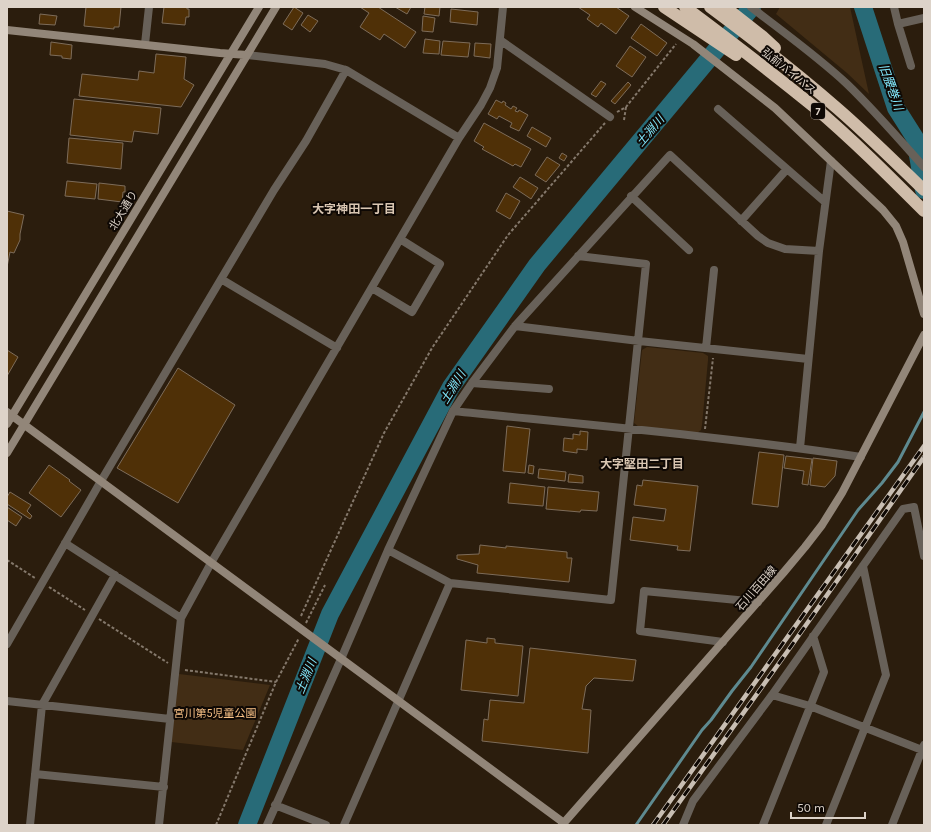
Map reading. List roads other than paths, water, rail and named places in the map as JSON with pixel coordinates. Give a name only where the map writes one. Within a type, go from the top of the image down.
[{"type":"highway","points":[[664,7],[704,27]]},
{"type":"highway","points":[[685,7],[704,27]]},
{"type":"highway","name":"弘前バイパス","points":[[717,8],[759,40],[789,69],[838,109],[924,190]]},
{"type":"highway","name":"弘前バイパス","points":[[704,27],[803,98],[884,171],[924,210]]},
{"type":"street","points":[[145,44],[149,7]]},
{"type":"street","name":"北大通り","points":[[7,424],[10,414],[259,7]]},
{"type":"street","points":[[7,453],[276,7]]},
{"type":"street","points":[[159,825],[182,618],[211,563],[459,138],[490,88],[497,68],[503,7]]},
{"type":"street","points":[[635,7],[693,44],[775,108],[882,210],[896,226],[903,242],[924,314]]},
{"type":"street","points":[[751,7],[812,53],[846,83],[870,107],[924,167]]},
{"type":"street","points":[[894,7],[911,66]]},
{"type":"street","points":[[898,24],[924,18]]},
{"type":"street","points":[[7,30],[325,64],[346,70],[459,138]]},
{"type":"street","points":[[500,40],[610,117]]},
{"type":"street","points":[[7,644],[101,481],[274,190],[306,141],[346,70]]},
{"type":"street","points":[[718,110],[825,202]]},
{"type":"street","points":[[267,825],[339,657],[454,411],[472,383],[515,326],[631,196],[670,155],[741,221],[768,243],[785,249],[819,251]]},
{"type":"street","points":[[800,448],[819,251],[831,161]]},
{"type":"street","points":[[741,221],[787,169]]},
{"type":"street","points":[[631,196],[689,250]]},
{"type":"street","points":[[372,288],[412,312],[440,264],[400,239]]},
{"type":"street","points":[[388,550],[450,583],[611,600],[646,264],[578,256]]},
{"type":"street","points":[[710,348],[714,270]]},
{"type":"street","points":[[221,279],[337,348]]},
{"type":"street","points":[[515,326],[808,359]]},
{"type":"street","name":"石川百田線","points":[[563,824],[805,548],[822,525],[842,493],[924,335]]},
{"type":"street","points":[[472,383],[549,389]]},
{"type":"street","points":[[454,411],[704,437],[800,448],[861,457]]},
{"type":"street","points":[[10,414],[399,700],[563,824]]},
{"type":"street","points":[[683,825],[693,801],[772,695],[903,509],[914,507],[924,556]]},
{"type":"street","points":[[65,542],[182,618]]},
{"type":"street","points":[[826,825],[886,675],[863,566]]},
{"type":"street","points":[[30,825],[42,705],[115,575]]},
{"type":"street","points":[[344,825],[450,583]]},
{"type":"street","points":[[723,642],[640,631],[644,591],[758,602]]},
{"type":"street","points":[[763,825],[824,672],[813,636]]},
{"type":"street","points":[[772,695],[810,706],[923,747],[892,825]]},
{"type":"street","points":[[7,701],[170,719]]},
{"type":"street","points":[[35,774],[164,787]]},
{"type":"street","points":[[276,806],[326,825]]},
{"type":"waterway","name":"土淵川","points":[[247,825],[330,614],[451,387],[537,265],[752,7]]},
{"type":"waterway","name":"旧腰巻川","points":[[863,7],[896,108],[915,138],[924,190]]},
{"type":"waterway","points":[[636,825],[702,730],[751,667],[858,510],[898,462],[924,412]]},
{"type":"railway","points":[[653,825],[924,446]]},
{"type":"railway","points":[[663,825],[924,457]]},
{"type":"district","name":"大字神田一丁目","points":[[354,209]]},
{"type":"district","name":"大字堅田二丁目","points":[[642,464]]},
{"type":"park label","name":"宮川第5児童公園","points":[[215,713]]}]
